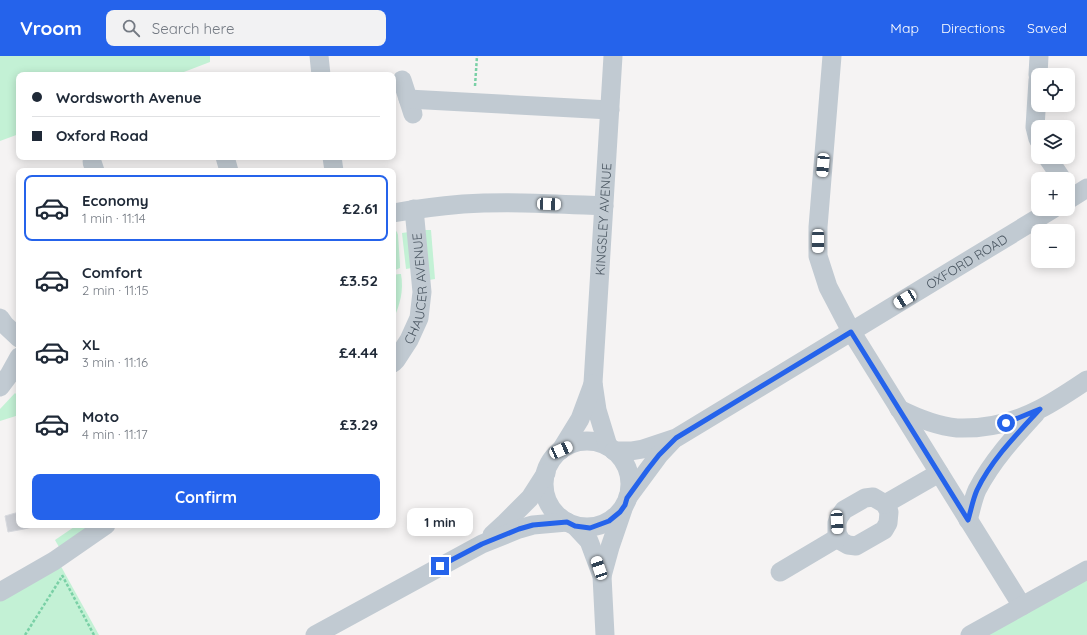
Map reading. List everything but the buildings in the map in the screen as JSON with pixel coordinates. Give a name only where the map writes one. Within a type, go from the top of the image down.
[{"type":"street","points":[[319,56],[321,72]]},
{"type":"street","name":"KINGSLEY AVENUE","points":[[611,449],[597,410],[593,383],[613,56]]},
{"type":"street","points":[[832,56],[818,227],[818,256],[828,287],[851,332],[1022,606]]},
{"type":"street","points":[[1038,68],[1039,56]]},
{"type":"street","points":[[402,80],[410,107],[474,102],[610,110]]},
{"type":"street","points":[[396,212],[464,204],[522,203],[604,206]]},
{"type":"street","name":"CHAUCER AVENUE","points":[[396,360],[409,340],[419,318],[420,312],[422,292],[414,209]]},
{"type":"street","name":"OXFORD ROAD","points":[[611,449],[631,451],[643,449],[676,438],[1042,216]]},
{"type":"street","points":[[0,318],[16,335]]},
{"type":"street","points":[[0,387],[16,363]]},
{"type":"street","points":[[899,408],[914,416],[957,428],[982,427],[1006,423],[1040,409],[1087,380]]},
{"type":"street","name":"KINGSLEY AVENUE","points":[[561,450],[580,419],[593,383]]},
{"type":"street","points":[[968,520],[977,491],[991,468],[1009,442],[1040,409]]},
{"type":"street","name":"OXFORD ROAD","points":[[626,501],[659,455],[676,438]]},
{"type":"street","points":[[602,576],[588,541],[571,524],[559,517],[549,506],[546,498],[544,483],[550,461],[561,450],[579,442],[594,442],[611,449],[620,456],[629,476],[630,491],[610,547],[602,576],[605,635]]},
{"type":"street","points":[[885,504],[939,472]]},
{"type":"street","points":[[482,544],[530,498],[546,473]]},
{"type":"street","points":[[873,496],[885,504],[889,512],[888,523],[884,530],[856,546],[848,545],[840,541],[837,534],[837,522],[838,517],[844,510],[865,498],[873,496]]},
{"type":"street","points":[[315,635],[482,544],[533,525],[571,524],[590,528],[609,521],[620,512],[626,501]]},
{"type":"street","points":[[0,592],[58,569],[103,528]]},
{"type":"street","points":[[780,572],[839,537]]},
{"type":"street","points":[[970,635],[1087,570]]},
{"type":"path","points":[[474,102],[477,56]]},
{"type":"path","points":[[25,635],[58,569]]},
{"type":"path","points":[[58,569],[94,635]]},
{"type":"green space","points":[[0,56],[210,56],[210,62],[184,72],[16,72],[16,135],[0,141]]},
{"type":"green space","points":[[425,230],[431,230],[435,279],[429,280]]},
{"type":"green space","points":[[396,231],[398,235],[400,268],[396,270]]},
{"type":"green space","points":[[409,232],[412,268],[406,269],[402,233]]},
{"type":"green space","points":[[401,274],[402,292],[396,313],[396,275]]},
{"type":"green space","points":[[15,393],[16,394],[16,416],[0,421],[0,409]]},
{"type":"green space","points":[[73,528],[88,528],[59,547],[55,540]]},
{"type":"green space","points":[[58,561],[99,635],[0,635],[0,595]]},
{"type":"green space","points":[[1087,579],[1087,635],[988,635]]},
{"type":"route","points":[[440,566],[482,544],[533,525],[567,522],[575,526],[590,528],[609,521],[620,512],[625,505],[627,498],[648,469],[659,455],[676,438],[851,332],[968,520],[977,491],[991,468],[1009,442],[1040,409],[1006,423]]}]
